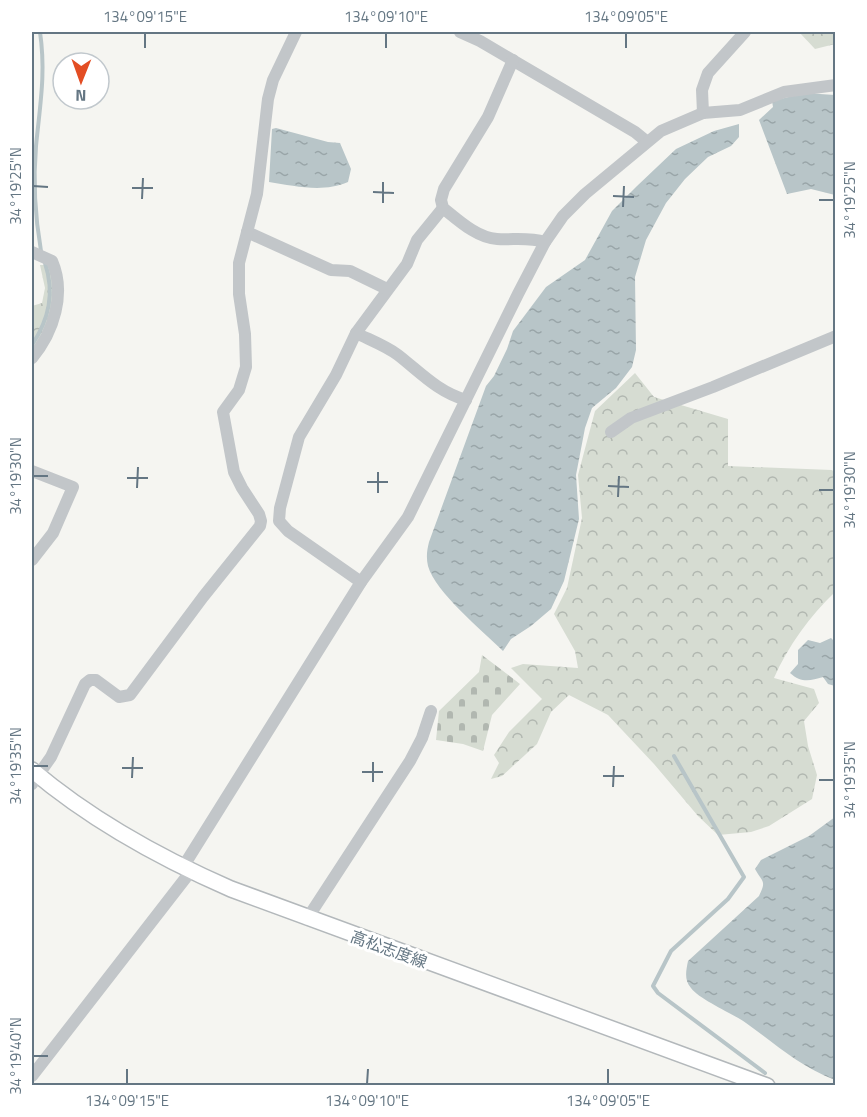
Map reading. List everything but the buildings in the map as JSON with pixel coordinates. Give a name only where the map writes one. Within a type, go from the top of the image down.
[{"type":"main road","name":"高松志度線","points":[[34,777],[103,822],[187,869],[231,889],[307,919],[767,1086]]},
{"type":"street","points":[[34,777],[51,757],[85,684],[90,680],[96,680],[119,697],[130,695],[203,597],[260,526],[260,514],[234,472],[223,412],[239,390],[246,367],[245,334],[238,276],[242,248],[257,194],[268,99],[273,80],[296,32]]},
{"type":"street","points":[[460,32],[513,60],[635,132],[646,141]]},
{"type":"street","points":[[702,113],[702,90],[708,73],[745,32]]},
{"type":"street","points":[[513,60],[488,117],[444,189],[441,200],[443,208],[478,233],[495,239],[532,238],[545,242]]},
{"type":"street","points":[[32,1076],[187,869],[361,582],[408,516],[545,242],[563,216],[646,141],[661,131],[702,113],[740,111],[784,92],[836,85]]},
{"type":"street","points":[[361,582],[288,531],[279,520],[280,508],[299,436],[336,375],[356,333],[407,264],[417,240],[443,208]]},
{"type":"street","points":[[247,232],[331,270],[350,271],[387,289]]},
{"type":"street","points":[[32,252],[52,261],[57,273],[58,297],[57,310],[40,348],[32,358]]},
{"type":"street","points":[[356,333],[397,354],[434,386],[451,396],[466,400]]},
{"type":"street","points":[[611,432],[631,418],[836,336]]},
{"type":"street","points":[[32,471],[73,487],[52,533],[32,560]]},
{"type":"street","points":[[307,919],[410,761],[422,738],[431,711]]},
{"type":"green space","points":[[799,32],[835,32],[835,44],[815,49]]},
{"type":"green space","points":[[40,265],[49,265],[54,290],[48,320],[32,353],[32,306],[42,303],[45,288]]},
{"type":"green space","points":[[635,373],[654,397],[728,419],[728,466],[832,470],[835,473],[835,592],[800,632],[774,678],[814,689],[819,703],[804,721],[808,746],[817,775],[812,799],[769,826],[751,832],[718,835],[698,816],[608,715],[569,695],[551,712],[537,744],[502,776],[491,779],[499,763],[494,755],[509,732],[542,699],[511,668],[523,664],[578,668],[575,651],[554,614],[567,588],[582,518],[578,475],[595,411]]},
{"type":"green space","points":[[482,655],[520,684],[492,715],[483,751],[463,744],[436,740],[439,711],[479,672]]},
{"type":"water","points":[[805,93],[835,95],[835,195],[811,189],[787,194],[759,120],[773,107],[772,101]]},
{"type":"water","points":[[739,124],[739,137],[731,146],[708,157],[685,179],[666,203],[646,240],[635,277],[636,350],[632,367],[616,388],[592,408],[585,428],[576,475],[579,519],[564,581],[551,609],[511,639],[503,651],[450,599],[432,576],[427,560],[429,542],[486,386],[494,376],[513,331],[546,287],[585,260],[612,211],[676,149],[714,131]]},
{"type":"water","points":[[272,129],[340,143],[351,169],[348,182],[319,188],[269,182]]},
{"type":"water","points":[[831,638],[835,642],[835,686],[828,684],[823,677],[806,680],[790,673],[798,664],[798,650],[808,640],[820,643]]},
{"type":"water","points":[[835,817],[835,1080],[799,1062],[746,1023],[695,993],[687,982],[686,975],[688,961],[759,896],[763,884],[755,869],[761,860],[809,836]]},
{"type":"waterway","points":[[40,32],[42,75],[35,185],[41,251]]},
{"type":"waterway","points":[[32,345],[43,325],[49,306],[50,285],[45,263]]},
{"type":"waterway","points":[[674,756],[744,877],[728,899],[671,951],[653,986],[658,993],[765,1073]]}]
